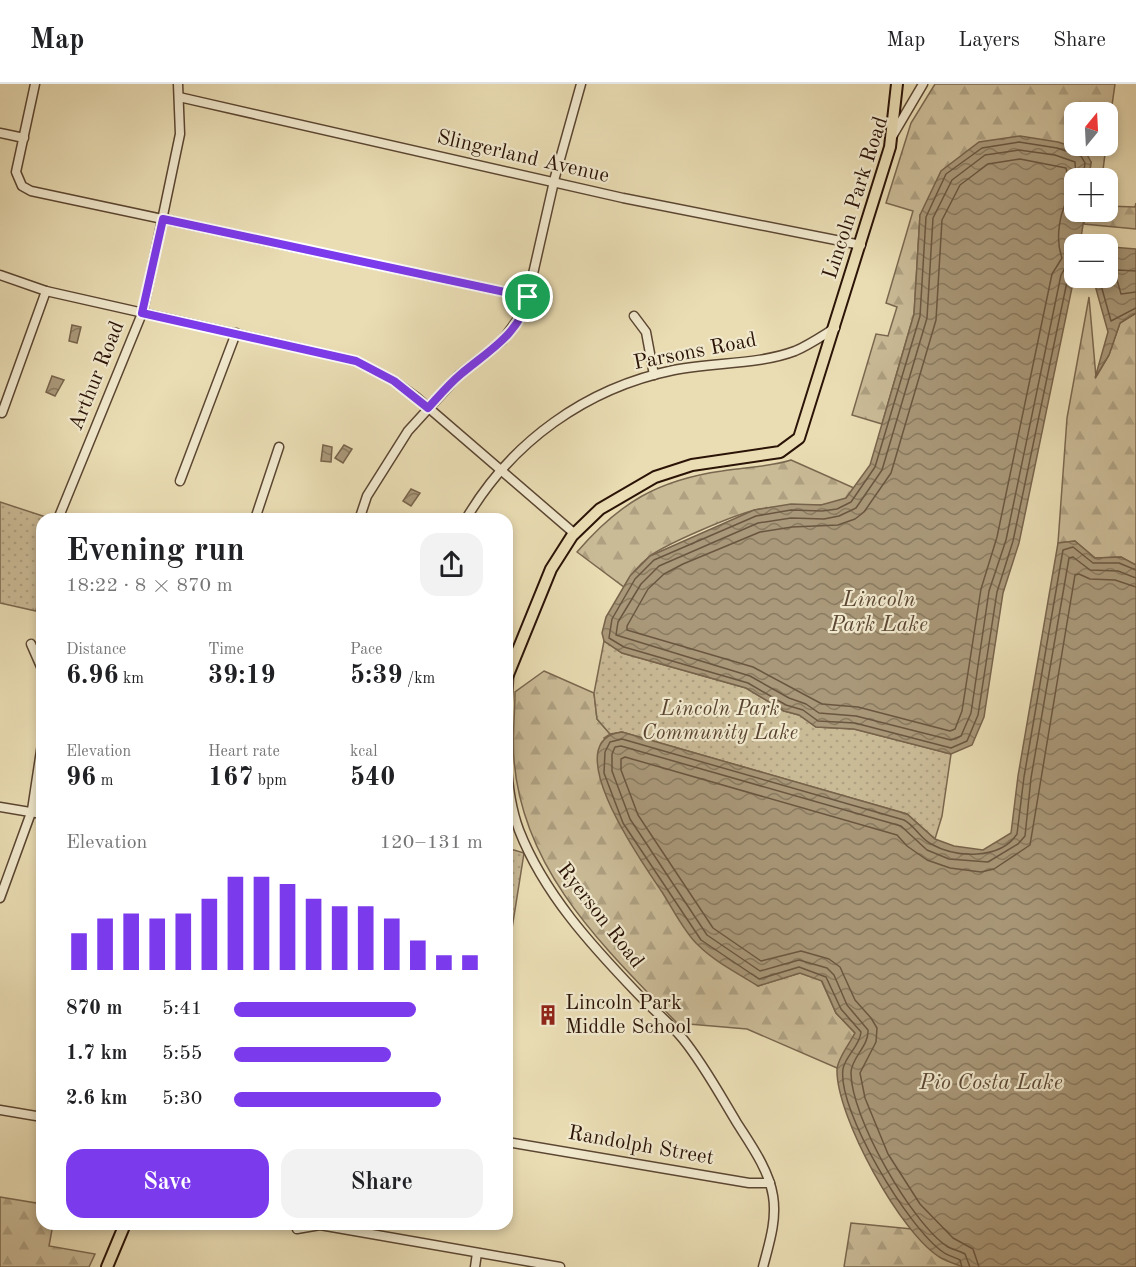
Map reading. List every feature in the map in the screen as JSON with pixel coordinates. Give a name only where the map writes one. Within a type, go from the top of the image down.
[{"type":"main road","points":[[893,135],[897,84]]},
{"type":"main road","name":"Lincoln Park Road","points":[[835,328],[893,135]]},
{"type":"main road","name":"Ryerson Road","points":[[513,663],[529,618],[551,569],[575,534],[616,497],[655,477],[692,465],[771,454],[793,445],[804,429],[835,328]]},
{"type":"main road","points":[[513,646],[529,618]]},
{"type":"main road","points":[[107,1267],[122,1230]]},
{"type":"street","points":[[35,84],[16,172],[19,182],[26,189],[528,297]]},
{"type":"street","name":"Arthur Road","points":[[60,513],[142,313],[174,172],[180,134],[178,84]]},
{"type":"street","points":[[361,513],[367,496],[387,462],[428,408],[459,375],[502,341],[518,322],[528,297],[553,182],[580,84]]},
{"type":"street","name":"Lincoln Park Road","points":[[893,135],[923,84]]},
{"type":"street","name":"Slingerland Avenue","points":[[179,97],[553,182],[861,245]]},
{"type":"street","points":[[0,133],[24,138]]},
{"type":"street","points":[[0,275],[46,291],[356,361],[394,381],[575,534]]},
{"type":"street","points":[[2,413],[46,291]]},
{"type":"street","points":[[634,316],[646,332],[654,375]]},
{"type":"street","name":"Parsons Road","points":[[470,513],[500,471],[532,438],[567,412],[610,390],[654,375],[794,351],[835,328]]},
{"type":"street","points":[[180,481],[236,333]]},
{"type":"street","points":[[257,513],[279,447]]},
{"type":"street","points":[[31,644],[36,655]]},
{"type":"street","points":[[0,898],[31,812],[36,781]]},
{"type":"street","name":"Ryerson Road","points":[[513,806],[519,829],[529,852],[550,890],[580,930],[618,973],[670,1025],[695,1055],[751,1145],[770,1183],[774,1201],[774,1223],[763,1267]]},
{"type":"street","points":[[0,807],[36,813]]},
{"type":"street","points":[[0,1110],[36,1116]]},
{"type":"street","name":"Randolph Street","points":[[513,1143],[749,1183],[770,1183]]},
{"type":"street","points":[[348,1230],[560,1267]]},
{"type":"street","points":[[475,1267],[477,1253]]},
{"type":"green space","points":[[935,84],[1115,84],[1112,102],[1064,102],[1064,156],[1105,156],[1103,168],[1090,168],[1091,162],[1064,168],[1064,170],[920,215],[914,314],[882,424],[852,415],[876,334],[888,336],[897,307],[886,303],[913,211],[886,203],[911,123]]},
{"type":"green space","points":[[1136,203],[1136,229],[1084,224],[1084,222],[1118,222],[1118,206],[1135,207]]},
{"type":"green space","points":[[1089,297],[1096,377],[1109,355],[1120,323],[1136,313],[1136,565],[1121,557],[1095,558],[1075,541],[1058,543],[1067,418]]},
{"type":"green space","points":[[791,460],[854,488],[846,498],[838,502],[755,510],[701,530],[650,556],[629,578],[624,587],[577,552],[624,507],[659,488],[699,475]]},
{"type":"green space","points":[[0,502],[36,514],[36,611],[0,603]]},
{"type":"green space","name":"Lincoln Park Community Lake","points":[[604,641],[622,653],[746,688],[784,711],[799,715],[816,727],[854,729],[951,754],[942,816],[935,839],[907,814],[622,732],[610,734],[597,719],[594,693]]},
{"type":"green space","points":[[544,671],[594,693],[597,719],[610,734],[604,738],[758,986],[800,973],[821,980],[836,1013],[855,1033],[837,1068],[747,1029],[677,1023],[622,966],[571,905],[550,872],[533,838],[521,800],[514,760],[515,692]]},
{"type":"green space","points":[[513,850],[524,853],[513,922]]},
{"type":"green space","points":[[0,1197],[36,1203],[36,1230],[52,1230],[49,1246],[95,1254],[89,1267],[0,1267]]},
{"type":"green space","points":[[851,1223],[912,1229],[1039,1267],[844,1267]]},
{"type":"water","name":"Lincoln Park Lake","points":[[1020,136],[1058,142],[1064,144],[1064,156],[1088,156],[1091,162],[1090,168],[1064,168],[1064,222],[1083,222],[1082,234],[1064,234],[1064,288],[1072,288],[1019,543],[1003,593],[984,717],[972,745],[951,754],[854,729],[816,727],[799,715],[784,711],[746,688],[622,653],[604,641],[602,633],[606,617],[630,576],[650,556],[754,510],[791,504],[821,505],[846,498],[870,465],[914,314],[920,215],[941,171],[979,142]]},
{"type":"water","points":[[1118,248],[1136,249],[1136,313],[1120,323],[1109,355],[1095,378],[1108,332],[1096,288],[1118,288]]},
{"type":"water","points":[[72,325],[81,327],[77,343],[69,341]]},
{"type":"water","points":[[52,376],[64,380],[55,396],[46,392]]},
{"type":"water","points":[[323,445],[332,447],[331,462],[321,461]]},
{"type":"water","points":[[344,445],[352,449],[343,463],[335,458]]},
{"type":"water","points":[[411,489],[420,493],[411,506],[403,501]]},
{"type":"water","name":"Pio Costa Lake","points":[[1075,541],[1095,558],[1121,557],[1136,565],[1136,1267],[963,1267],[941,1258],[925,1245],[908,1225],[890,1201],[859,1144],[847,1116],[837,1070],[841,1056],[855,1033],[836,1013],[822,981],[800,973],[758,986],[719,962],[698,945],[683,927],[624,833],[610,806],[601,780],[597,757],[604,740],[622,732],[907,814],[935,839],[954,846],[983,850],[1011,833],[1018,776],[1058,543]]},
{"type":"place","name":"Lincoln Park Middle School","points":[[548,1015]]},
{"type":"route","points":[[163,219],[528,297],[518,322],[502,341],[459,375],[428,408],[394,381],[356,361],[142,313],[163,219]]}]
